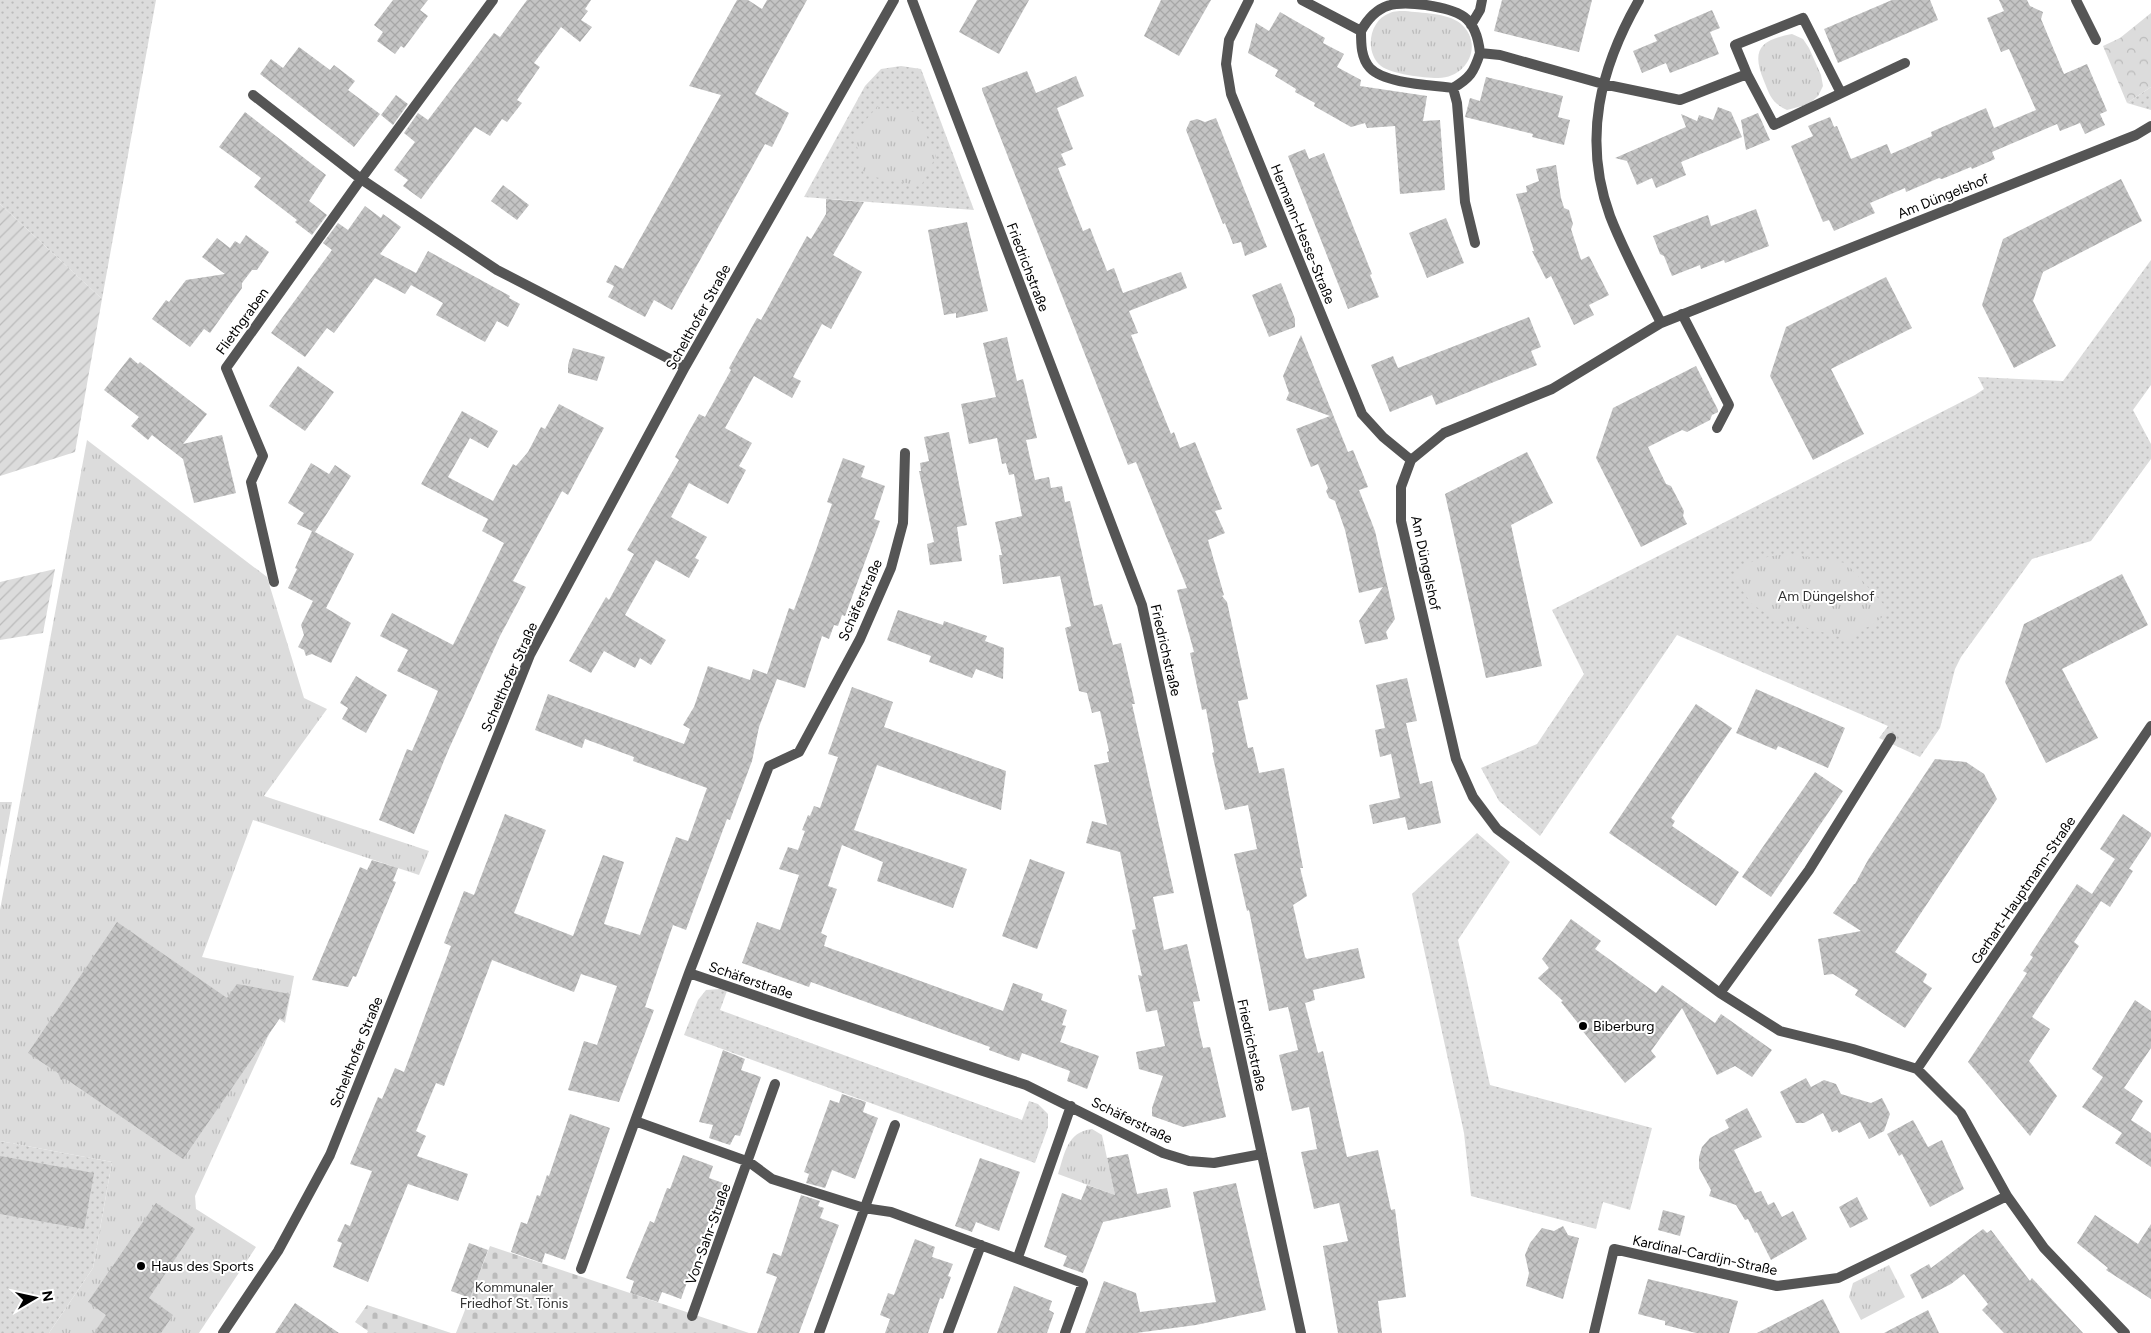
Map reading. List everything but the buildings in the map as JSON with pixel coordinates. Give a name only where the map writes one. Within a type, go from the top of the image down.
[{"type":"street","name":"Fliethgraben","points":[[274,582],[251,482],[263,456],[226,368],[361,179],[493,0]]},
{"type":"street","name":"Schelthofer Straße","points":[[223,1333],[278,1251],[330,1155],[530,656],[686,367],[894,0]]},
{"type":"street","name":"Friedrichstraße","points":[[912,0],[1142,605],[1301,1333]]},
{"type":"street","name":"Hermann-Hesse-Straße","points":[[1249,0],[1229,40],[1226,64],[1231,94],[1362,414],[1383,437],[1412,460]]},
{"type":"street","points":[[1302,0],[1361,31]]},
{"type":"street","points":[[1471,25],[1480,10],[1482,0]]},
{"type":"street","points":[[1639,0],[1612,52],[1603,84],[1596,148],[1602,185],[1610,216],[1660,323]]},
{"type":"street","points":[[2076,0],[2096,40]]},
{"type":"street","points":[[1408,3],[1455,10],[1471,25],[1478,36],[1480,53],[1475,70],[1465,81],[1453,88],[1385,78],[1370,68],[1361,49],[1361,31],[1367,20],[1389,4],[1408,3]]},
{"type":"street","points":[[1841,93],[1804,18],[1735,45],[1747,74],[1774,125],[1905,64]]},
{"type":"street","points":[[1480,53],[1500,55],[1603,84],[1680,100],[1747,74]]},
{"type":"street","points":[[1453,88],[1456,102],[1465,202],[1475,243]]},
{"type":"street","points":[[253,95],[361,179],[497,270],[686,367]]},
{"type":"street","name":"Am Düngelshof","points":[[1720,993],[1497,829],[1473,798],[1456,759],[1401,521],[1401,487],[1412,460],[1444,433],[1552,389],[1660,323],[2127,138],[2151,126]]},
{"type":"street","points":[[1682,314],[1729,406],[1717,428]]},
{"type":"street","name":"Schäferstraße","points":[[904,453],[903,523],[891,568],[860,639],[800,752],[769,766],[689,972],[1026,1085],[1163,1153],[1214,1164],[1262,1154]]},
{"type":"street","name":"Gerhart-Hauptmann-Straße","points":[[1917,1069],[2151,726]]},
{"type":"street","points":[[1891,738],[1809,870],[1720,993],[1780,1031],[1853,1049],[1917,1069],[1961,1113],[2007,1196],[2044,1248],[2125,1333]]},
{"type":"street","points":[[581,1269],[689,972]]},
{"type":"street","name":"Von-Sahr-Straße","points":[[692,1316],[749,1162],[775,1084]]},
{"type":"street","points":[[1018,1257],[1071,1106]]},
{"type":"street","points":[[636,1122],[749,1162],[772,1178],[864,1208],[891,1212],[1018,1257],[1083,1283],[1065,1333]]},
{"type":"street","points":[[819,1333],[895,1125]]},
{"type":"street","name":"Kardinal-Cardijn-Straße","points":[[1594,1333],[1614,1249],[1777,1286],[1838,1278],[2007,1196]]},
{"type":"street","points":[[948,1333],[981,1245]]},
{"type":"green space","points":[[0,0],[156,0],[102,299],[0,204]]},
{"type":"green space","points":[[1405,11],[1441,15],[1460,23],[1467,31],[1472,50],[1464,67],[1448,77],[1437,78],[1400,73],[1381,66],[1372,53],[1371,37],[1373,29],[1377,22],[1390,13]]},
{"type":"green space","points":[[2151,13],[2151,87],[2127,103],[2103,46],[2120,38]]},
{"type":"green space","points":[[1792,34],[1803,39],[1809,48],[1821,75],[1823,86],[1818,96],[1809,104],[1787,110],[1778,105],[1770,95],[1758,61],[1761,48],[1766,43],[1781,36]]},
{"type":"green space","points":[[901,66],[921,69],[974,210],[804,197],[865,86],[881,69]]},
{"type":"green space","points":[[2151,87],[2151,110],[2127,103]]},
{"type":"green space","points":[[877,107],[915,112],[936,156],[921,186],[864,175],[854,134]]},
{"type":"green space","points":[[0,204],[102,299],[75,452],[0,476]]},
{"type":"green space","points":[[2151,260],[2151,385],[2133,410],[2151,444],[2151,459],[2091,541],[2032,559],[1961,657],[1955,669],[1940,728],[1920,757],[1879,738],[1888,726],[1677,635],[1540,836],[1499,801],[1481,768],[1537,744],[1584,674],[1552,610],[1975,395],[1984,389],[1978,377],[2063,381]]},
{"type":"green space","points":[[87,440],[267,577],[304,698],[327,709],[264,796],[429,851],[419,875],[253,820],[202,957],[294,976],[285,1023],[279,1019],[270,1032],[195,1196],[196,1209],[256,1247],[199,1333],[49,1333],[93,1268],[112,1162],[0,1141],[0,910]]},
{"type":"green space","name":"Am Düngelshof","points":[[1789,554],[1846,563],[1885,606],[1886,614],[1871,626],[1856,631],[1854,641],[1772,618],[1751,603],[1733,577],[1751,562],[1765,557]]},
{"type":"green space","points":[[55,569],[43,633],[0,640],[0,582]]},
{"type":"green space","points":[[0,802],[12,802],[0,868]]},
{"type":"green space","points":[[1477,833],[1510,862],[1458,940],[1490,1085],[1652,1128],[1630,1210],[1603,1202],[1596,1229],[1471,1196],[1464,1133],[1412,894]]},
{"type":"green space","points":[[720,989],[727,991],[720,1010],[1022,1120],[1029,1101],[1038,1104],[1048,1114],[1048,1127],[1035,1163],[684,1035],[698,1000],[706,990]]},
{"type":"green space","points":[[1092,1129],[1102,1135],[1115,1195],[1058,1174],[1065,1151],[1072,1139],[1077,1134]]},
{"type":"green space","points":[[0,1141],[112,1162],[93,1268],[49,1333],[0,1333]]},
{"type":"green space","name":"Kommunaler Friedhof St. Tönis","points":[[490,1246],[749,1333],[456,1333]]},
{"type":"green space","points":[[1889,1265],[1905,1297],[1861,1320],[1849,1297],[1853,1283]]},
{"type":"green space","name":"Kommunaler Friedhof St. Tönis","points":[[367,1305],[451,1333],[367,1333],[368,1331],[355,1322]]},
{"type":"place","name":"Biberburg","points":[[1583,1026]]},
{"type":"place","name":"Haus des Sports","points":[[141,1266]]}]
